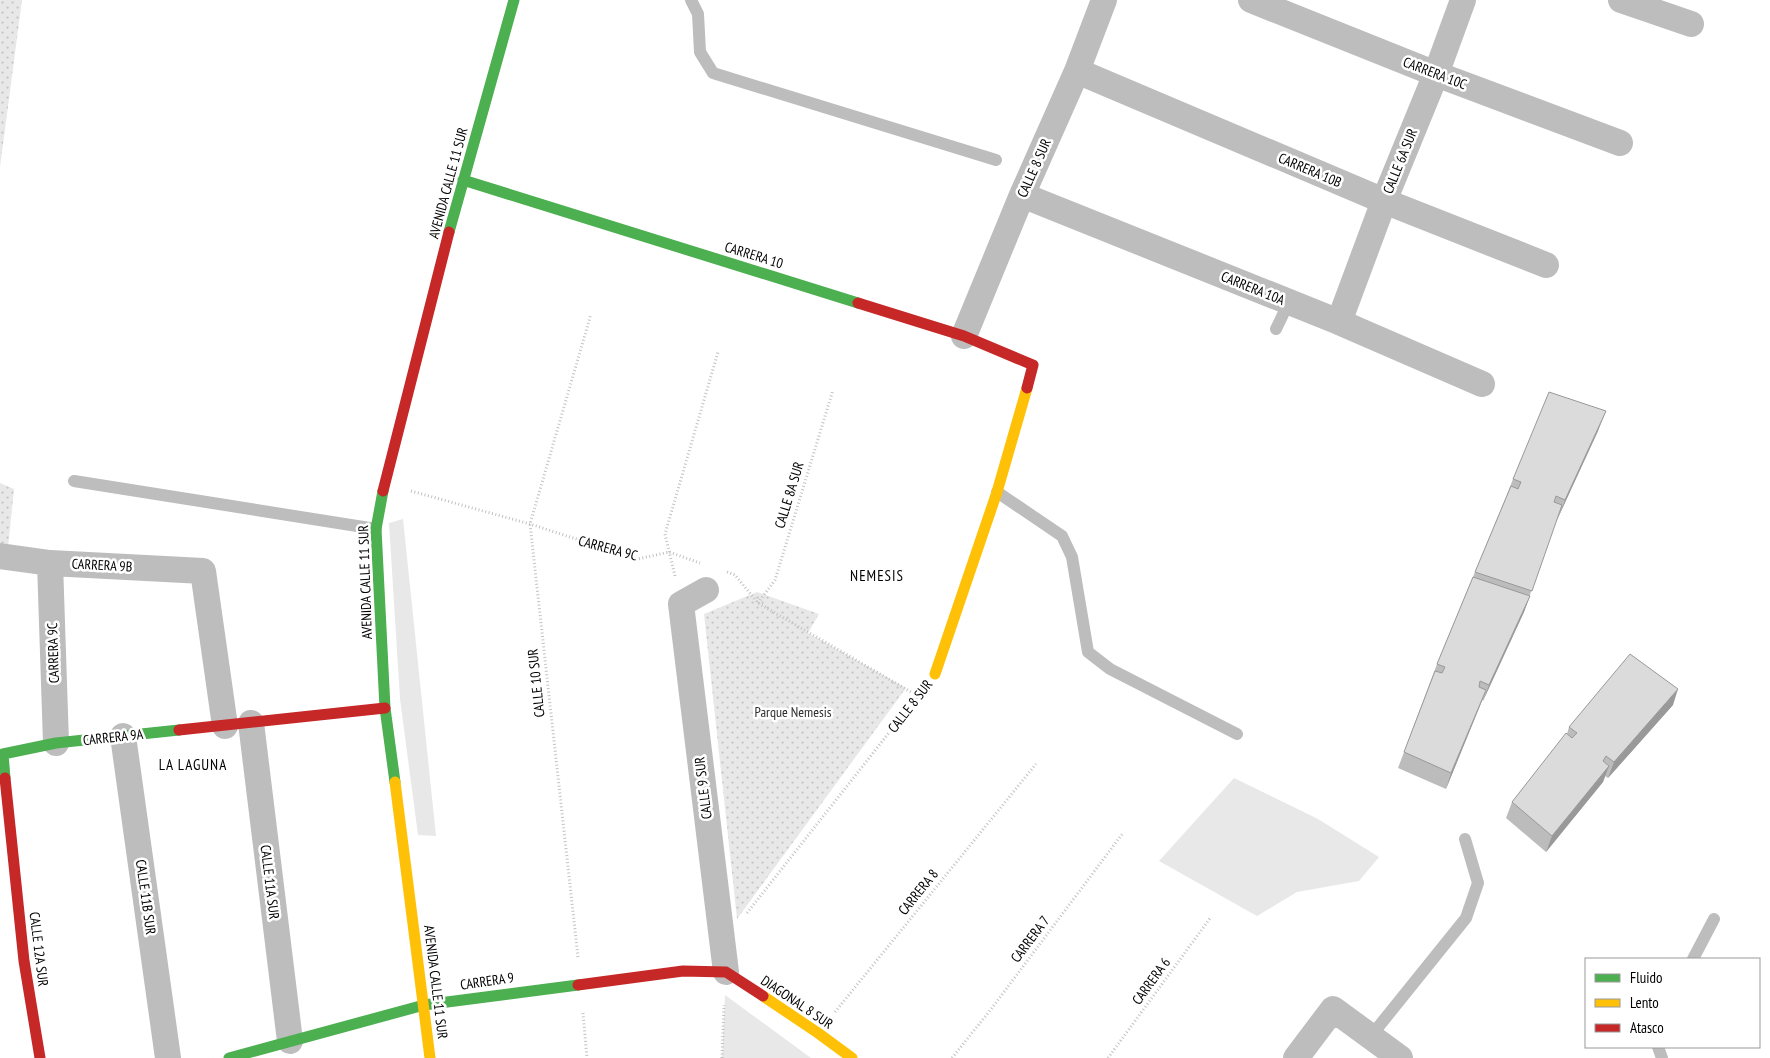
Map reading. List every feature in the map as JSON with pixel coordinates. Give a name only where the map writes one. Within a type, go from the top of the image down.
[{"type":"street","name":"AVENIDA CALLE 11 SUR","points":[[430,1058],[385,708],[376,529],[384,483],[514,0]]},
{"type":"street","name":"CALLE 8 SUR","points":[[964,336],[1022,195],[1077,71],[1104,0]]},
{"type":"street","name":"CARRERA 10C","points":[[1251,0],[1436,74],[1620,143]]},
{"type":"street","name":"CALLE 6A SUR","points":[[1339,322],[1384,201],[1436,74],[1462,0]]},
{"type":"street","points":[[1621,0],[1691,24]]},
{"type":"street","name":"CARRERA 10B","points":[[1077,71],[1384,201],[1546,265]]},
{"type":"street","name":"CARRERA 10","points":[[464,180],[964,336],[1033,365]]},
{"type":"street","name":"CARRERA 10A","points":[[1022,195],[1339,322],[1482,384]]},
{"type":"street","name":"CALLE 8 SUR","points":[[935,674],[997,492],[1033,365]]},
{"type":"street","name":"CARRERA 9B","points":[[0,556],[50,562],[203,571],[225,726]]},
{"type":"street","name":"CARRERA 9C","points":[[50,562],[56,743]]},
{"type":"street","points":[[681,604],[706,578]]},
{"type":"street","name":"CALLE 9 SUR","points":[[681,604],[726,972]]},
{"type":"street","name":"CARRERA 9A","points":[[2,754],[56,743],[385,708]]},
{"type":"street","name":"CALLE 11A SUR","points":[[251,723],[290,1041]]},
{"type":"street","name":"CALLE 11B SUR","points":[[123,736],[168,1058]]},
{"type":"street","name":"CALLE 12A SUR","points":[[2,754],[24,961],[40,1058]]},
{"type":"street","name":"CARRERA 9","points":[[229,1058],[424,1005],[683,971],[726,972]]},
{"type":"street","name":"DIAGONAL 8 SUR","points":[[726,972],[852,1058]]},
{"type":"street","points":[[1296,1058],[1333,1009],[1400,1058]]},
{"type":"lane","points":[[691,0],[698,14],[700,52],[713,73],[996,160]]},
{"type":"lane","points":[[1276,329],[1289,302]]},
{"type":"lane","points":[[74,480],[376,529]]},
{"type":"lane","points":[[997,492],[1062,536],[1072,557],[1088,652],[1110,669],[1237,734]]},
{"type":"lane","points":[[1371,1036],[1466,918],[1478,883],[1465,840]]},
{"type":"lane","points":[[1694,958],[1714,919]]},
{"type":"path","name":"CALLE 10 SUR","points":[[586,1058],[581,984],[530,524],[591,314]]},
{"type":"path","points":[[681,604],[665,534],[718,352]]},
{"type":"path","name":"CALLE 8A SUR","points":[[758,603],[775,580],[833,390]]},
{"type":"path","name":"CARRERA 9C","points":[[384,483],[530,524],[638,559],[669,552]]},
{"type":"path","points":[[669,552],[706,578]]},
{"type":"path","points":[[725,572],[735,575],[758,603],[918,696]]},
{"type":"path","name":"CALLE 8 SUR","points":[[722,946],[935,674]]},
{"type":"path","name":"CARRERA 8","points":[[818,1034],[1036,764]]},
{"type":"path","name":"CARRERA 7","points":[[952,1058],[992,1008],[1123,833]]},
{"type":"path","name":"CARRERA 6","points":[[1108,1058],[1211,917]]},
{"type":"path","points":[[722,1058],[726,972]]},
{"type":"green space","points":[[0,0],[22,0],[0,167]]},
{"type":"green space","points":[[0,483],[14,489],[7,557],[0,556]]},
{"type":"green space","points":[[403,519],[436,836],[418,835],[400,699],[389,523]]},
{"type":"green space","name":"Parque Nemesis","points":[[757,592],[819,614],[808,633],[906,688],[737,919],[704,614]]},
{"type":"green space","points":[[1234,778],[1318,819],[1379,857],[1359,881],[1297,892],[1257,916],[1159,861]]},
{"type":"green space","points":[[725,995],[811,1058],[722,1058]]},
{"type":"building","points":[[1549,392],[1606,411],[1565,500],[1556,496],[1554,502],[1562,505],[1532,591],[1475,572],[1511,486],[1518,489],[1521,482],[1513,479]]},
{"type":"building","points":[[1473,577],[1530,596],[1489,685],[1480,681],[1479,687],[1486,690],[1451,773],[1404,752],[1435,671],[1442,673],[1445,667],[1437,664]]},
{"type":"building","points":[[1630,654],[1678,689],[1614,762],[1606,756],[1603,761],[1609,766],[1552,836],[1512,802],[1566,733],[1572,738],[1577,733],[1569,727]]},
{"type":"traffic: fast","points":[[449,232],[514,0]]},
{"type":"traffic: fast","points":[[463,180],[858,303]]},
{"type":"traffic: fast","points":[[383,491],[376,529],[385,708],[395,782]]},
{"type":"traffic: fast","points":[[5,778],[3,754],[56,743],[179,730]]},
{"type":"traffic: fast","points":[[229,1058],[424,1005],[578,985]]},
{"type":"traffic: slow","points":[[935,674],[997,492],[1027,388]]},
{"type":"traffic: slow","points":[[395,782],[430,1058]]},
{"type":"traffic: slow","points":[[763,996],[852,1058]]},
{"type":"traffic: jam","points":[[383,491],[449,232]]},
{"type":"traffic: jam","points":[[858,303],[964,336],[1033,365],[1027,388]]},
{"type":"traffic: jam","points":[[179,730],[385,708]]},
{"type":"traffic: jam","points":[[5,778],[24,961],[40,1058]]},
{"type":"traffic: jam","points":[[578,985],[683,971],[726,972],[763,996]]},
{"type":"district","name":"NEMESIS","points":[[877,576]]},
{"type":"district","name":"LA LAGUNA","points":[[193,765]]}]
